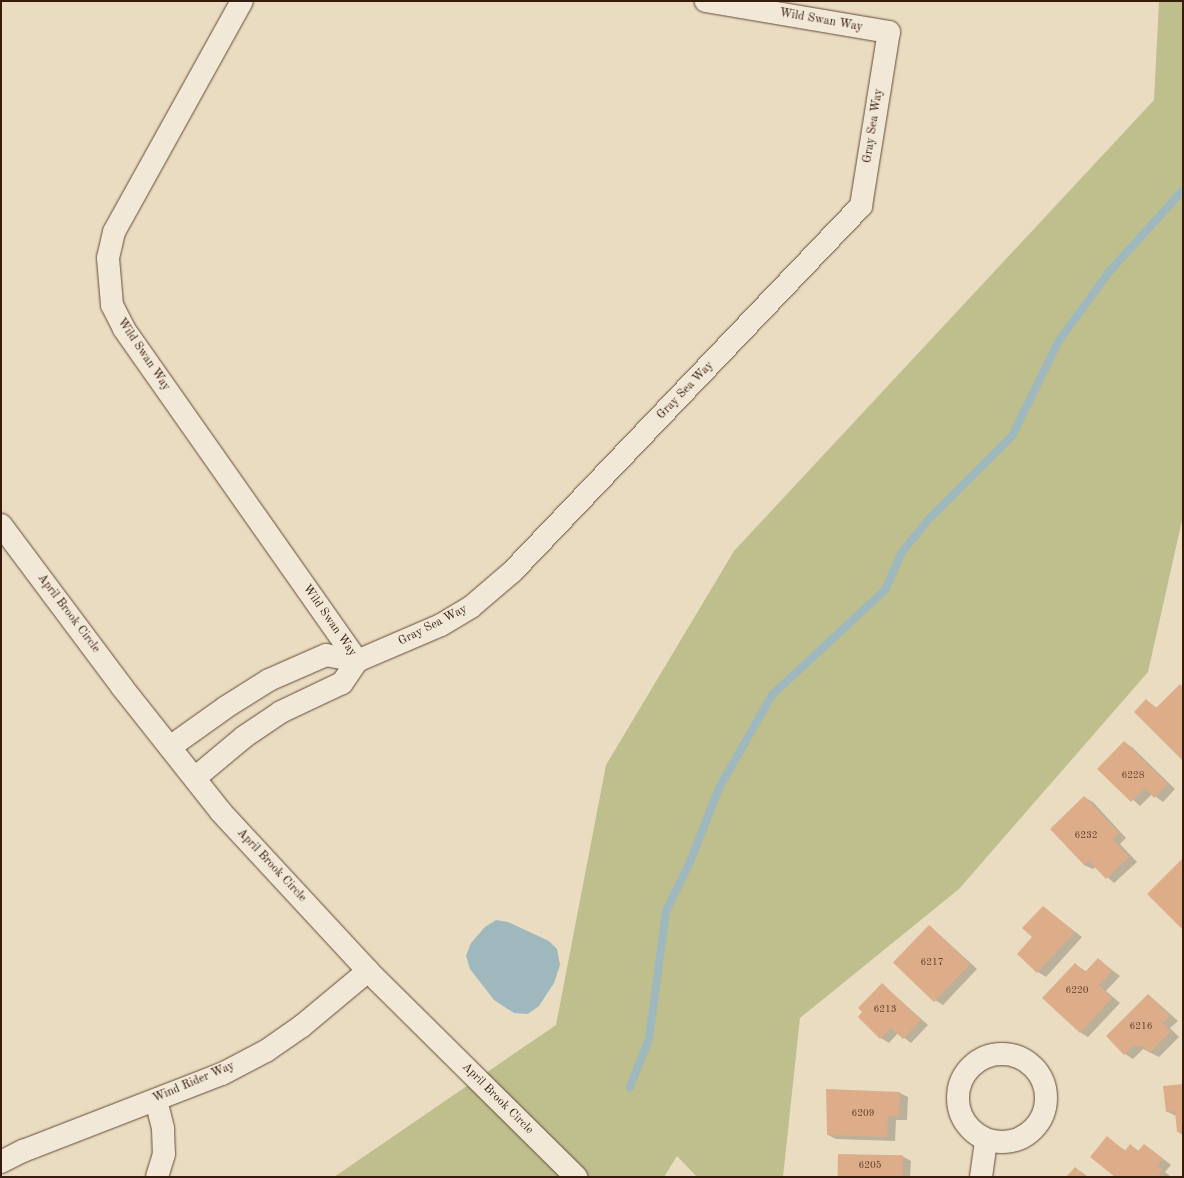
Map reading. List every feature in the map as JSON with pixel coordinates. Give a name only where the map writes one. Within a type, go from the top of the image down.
[{"type":"street","name":"Wild Swan Way","points":[[242,1],[114,232],[108,258],[112,305],[124,329],[357,661]]},
{"type":"street","name":"Wild Swan Way","points":[[706,1],[889,32]]},
{"type":"street","name":"Gray Sea Way","points":[[357,661],[441,625],[471,607],[512,572],[861,206],[889,32]]},
{"type":"street","name":"April Brook Circle","points":[[1,525],[122,687],[221,812],[368,971],[576,1177]]},
{"type":"street","points":[[170,747],[226,707],[269,680],[326,655],[357,661],[342,683],[281,712],[244,737],[195,778]]},
{"type":"street","name":"Wind Rider Way","points":[[1,1162],[23,1151],[222,1074],[266,1051],[302,1026],[368,971]]},
{"type":"street","points":[[156,1100],[164,1154],[157,1177]]},
{"type":"street","points":[[982,1177],[986,1140]]},
{"type":"shaded area","points":[[1159,1],[1183,1],[1183,516],[1148,672],[959,889],[800,1018],[783,1177],[697,1177],[677,1156],[664,1177],[334,1177],[556,1025],[606,765],[734,551],[1154,100]]},
{"type":"water","points":[[496,920],[508,922],[549,941],[557,949],[560,965],[554,983],[539,1006],[528,1014],[514,1013],[494,1000],[470,969],[466,956],[471,943],[485,927]]},
{"type":"building","points":[[1180,684],[1183,687],[1182,760],[1134,712],[1146,699],[1156,708]]},
{"type":"building","points":[[1124,741],[1168,784],[1154,798],[1145,788],[1131,802],[1097,769]]},
{"type":"building","points":[[1084,796],[1119,833],[1113,839],[1129,857],[1106,879],[1089,861],[1084,865],[1050,829]]},
{"type":"building","points":[[1183,858],[1183,928],[1182,929],[1147,894]]},
{"type":"building","points":[[1043,906],[1075,932],[1037,973],[1017,954],[1032,937],[1022,928]]},
{"type":"building","points":[[929,925],[970,965],[934,1002],[893,962]]},
{"type":"building","points":[[1098,958],[1112,971],[1099,985],[1112,998],[1080,1033],[1042,998],[1075,963],[1085,972]]},
{"type":"building","points":[[882,983],[921,1020],[903,1039],[891,1028],[880,1039],[858,1017],[862,1012],[858,1008]]},
{"type":"building","points":[[1148,994],[1170,1016],[1163,1023],[1171,1031],[1150,1053],[1141,1045],[1138,1048],[1135,1044],[1124,1055],[1106,1036]]},
{"type":"building","points":[[1183,1084],[1183,1132],[1177,1132],[1175,1111],[1166,1112],[1163,1086]]},
{"type":"building","points":[[826,1089],[900,1092],[899,1116],[888,1116],[887,1137],[827,1135]]},
{"type":"building","points":[[1107,1136],[1125,1151],[1130,1144],[1138,1151],[1144,1144],[1163,1159],[1157,1166],[1163,1170],[1157,1177],[1115,1177],[1090,1157]]},
{"type":"building","points":[[838,1154],[903,1155],[903,1177],[838,1177]]},
{"type":"building","points":[[1075,1167],[1086,1177],[1066,1177]]},
{"type":"waterway","points":[[630,1087],[649,1039],[666,911],[690,862],[719,788],[772,695],[885,590],[902,552],[928,520],[1012,436],[1058,342],[1109,272],[1183,190]]}]
